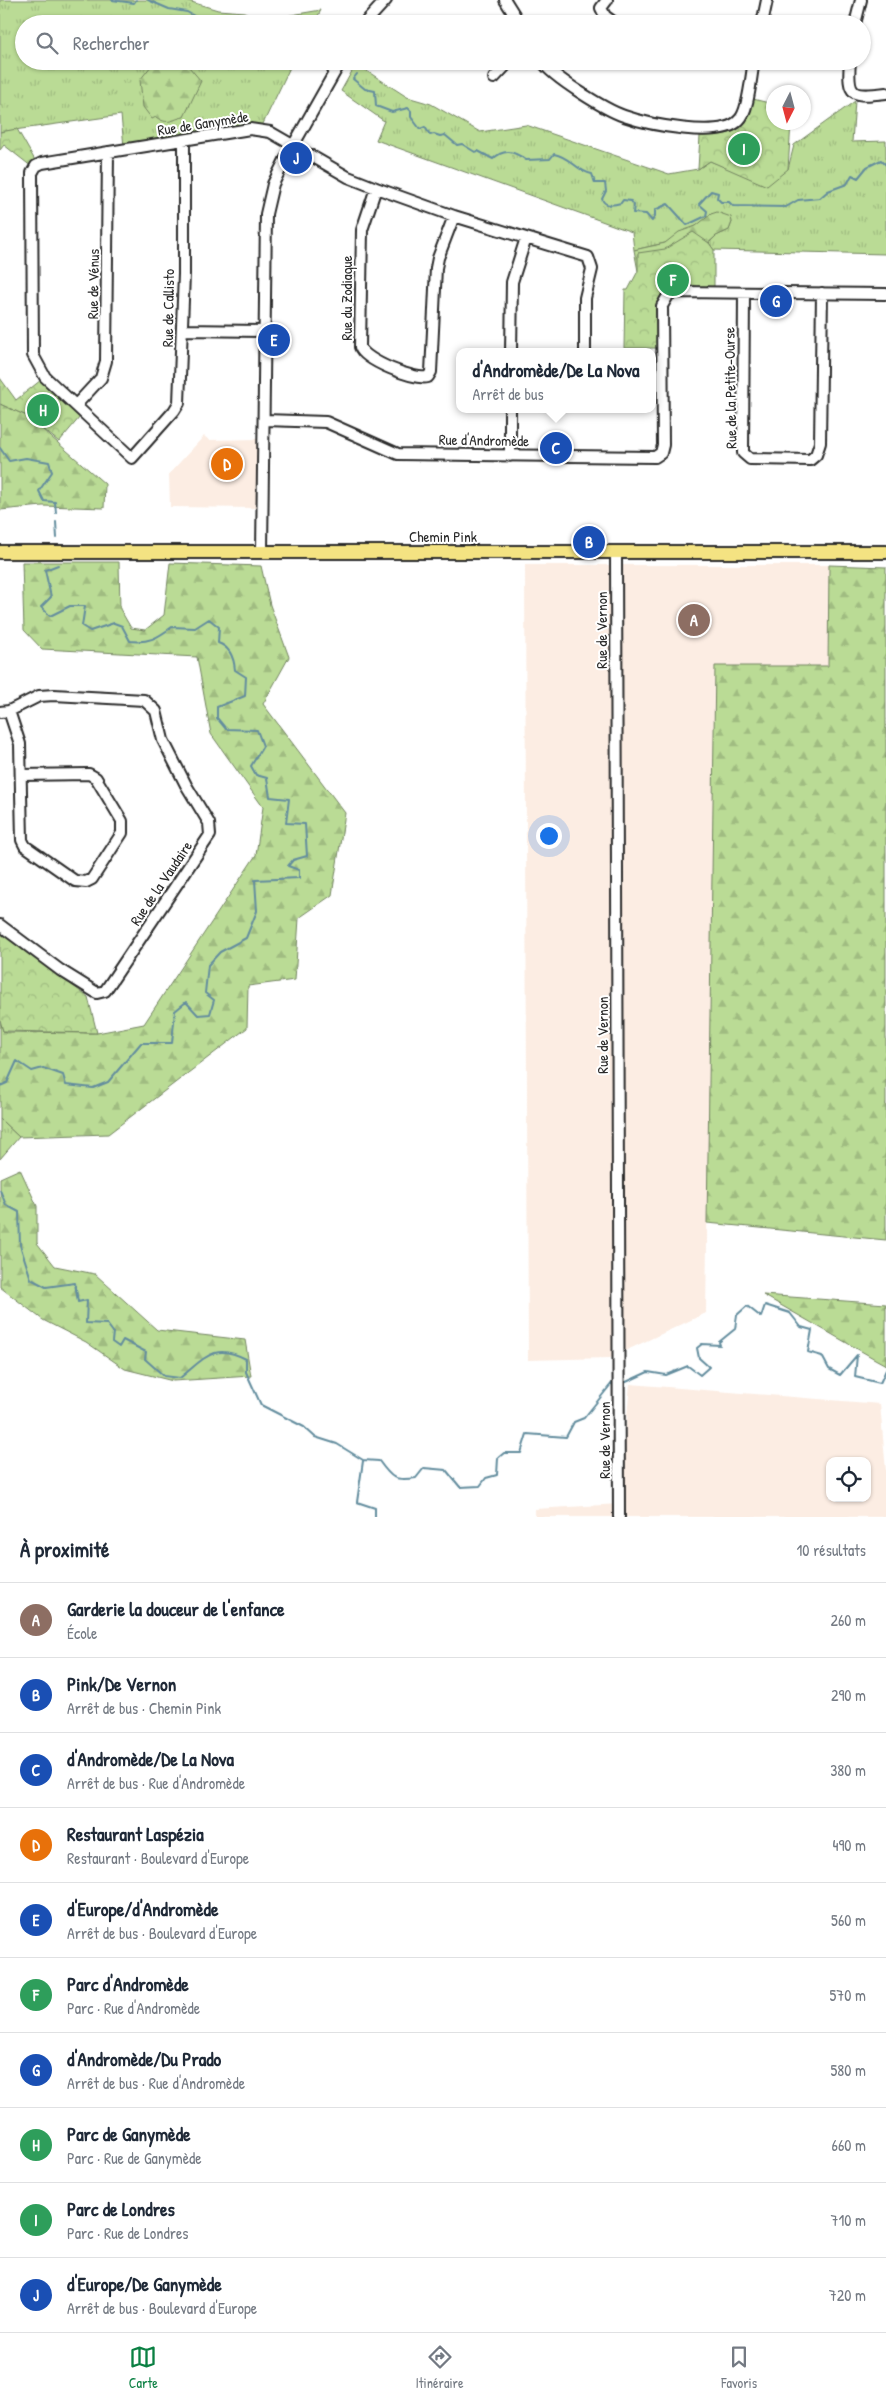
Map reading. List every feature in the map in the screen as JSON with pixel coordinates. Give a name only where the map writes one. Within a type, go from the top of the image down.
[{"type":"main road","name":"Chemin Pink","points":[[0,552],[886,552]]},
{"type":"street","points":[[505,0],[514,15]]},
{"type":"street","points":[[604,15],[601,8],[607,0]]},
{"type":"street","points":[[764,15],[767,0]]},
{"type":"street","points":[[857,15],[861,0]]},
{"type":"street","points":[[371,15],[383,1]]},
{"type":"street","points":[[262,551],[266,214],[273,184],[336,70]]},
{"type":"street","points":[[494,78],[502,70]]},
{"type":"street","points":[[550,70],[611,110],[625,117],[679,128],[709,129],[729,127],[742,116],[752,70]]},
{"type":"street","points":[[850,70],[850,88],[854,93],[862,96],[886,93]]},
{"type":"street","name":"Rue de Ganymède","points":[[132,458],[42,372],[32,351],[32,173],[36,166],[42,163],[257,129],[270,132],[348,177],[454,216],[583,255],[590,260],[592,269],[585,298],[584,348]]},
{"type":"street","name":"Rue de Callisto","points":[[132,458],[179,403],[183,330],[184,141]]},
{"type":"street","name":"Rue de Vénus","points":[[76,405],[102,378],[106,361],[108,152]]},
{"type":"street","name":"Rue du Zodiaque","points":[[376,188],[362,230],[360,347],[367,356],[417,378],[428,377],[431,372],[437,263],[454,216]]},
{"type":"street","points":[[511,348],[512,282],[526,238]]},
{"type":"street","name":"Rue d'Andromède","points":[[264,420],[326,422],[398,454],[655,457],[661,453],[664,301],[669,294],[678,292],[886,294]]},
{"type":"street","name":"Rue de la Petite-Ourse","points":[[744,293],[744,452],[750,459],[810,460],[816,455],[820,442],[822,293]]},
{"type":"street","points":[[183,330],[265,332]]},
{"type":"street","points":[[510,413],[510,456]]},
{"type":"street","name":"Rue de Vernon","points":[[616,553],[619,1517]]},
{"type":"street","name":"Rue de la Vaudaire","points":[[0,925],[81,984],[97,993],[105,991],[210,836],[209,823],[163,740],[156,711],[144,700],[54,695],[39,696],[4,712]]},
{"type":"street","points":[[4,712],[20,744],[22,840],[25,846],[75,881],[86,882],[92,879],[122,833],[122,821],[96,778],[89,774],[21,775]]},
{"type":"shaded area","points":[[204,436],[209,440],[258,439],[256,508],[170,507],[169,474]]},
{"type":"shaded area","points":[[525,565],[829,565],[828,666],[715,666],[706,1313],[610,1358],[528,1360]]},
{"type":"shaded area","points":[[630,1384],[880,1404],[886,1471],[886,1517],[535,1517],[535,1509],[619,1504]]},
{"type":"green space","points":[[0,0],[175,0],[188,1],[218,10],[244,12],[251,15],[15,15],[15,70],[289,70],[262,126],[124,147],[121,115],[0,132]]},
{"type":"green space","points":[[321,10],[318,15],[292,15]]},
{"type":"green space","points":[[148,70],[192,70],[201,81],[184,117],[164,121],[156,117],[152,119],[143,107],[140,80]]},
{"type":"green space","points":[[353,70],[365,70],[407,97],[431,104],[480,132],[526,125],[669,174],[698,169],[710,161],[736,171],[788,169],[794,145],[855,101],[852,142],[886,141],[886,254],[714,250],[709,243],[716,236],[729,230],[732,222],[711,214],[705,221],[665,243],[634,250],[632,232],[376,140],[384,121],[341,91]]},
{"type":"green space","points":[[753,99],[766,102],[766,130],[791,130],[788,169],[767,186],[710,161],[698,169],[700,136],[721,135],[736,130],[741,126],[750,111]]},
{"type":"green space","points":[[17,129],[36,162],[32,167],[4,145],[0,150],[0,132]]},
{"type":"green space","points":[[717,212],[731,217],[732,222],[729,230],[716,236],[706,245],[638,271],[634,250],[665,243],[679,232],[696,226],[711,214]]},
{"type":"green space","points":[[693,232],[709,243],[714,250],[714,292],[666,297],[662,348],[624,348],[625,290],[628,290],[638,271],[638,253],[665,249]]},
{"type":"green space","points":[[0,378],[16,400],[41,380],[80,417],[59,442],[27,416],[0,404]]},
{"type":"green space","points":[[0,404],[27,416],[105,484],[104,508],[43,506],[0,510]]},
{"type":"green space","points":[[22,562],[119,562],[120,609],[131,628],[145,630],[164,615],[170,563],[261,566],[270,605],[289,657],[263,704],[345,813],[332,895],[299,918],[295,980],[248,986],[247,1028],[108,1134],[19,1137],[0,1119],[0,1020],[3,1031],[8,1032],[97,1033],[144,1024],[256,855],[263,807],[211,734],[197,657],[42,649],[24,630]]},
{"type":"green space","points":[[829,565],[886,567],[886,1240],[707,1223],[715,666],[828,666]]},
{"type":"green space","points":[[0,932],[88,997],[97,1033],[3,1031],[0,1020]]},
{"type":"green space","points":[[0,1119],[19,1137],[0,1159]]},
{"type":"green space","points":[[20,1169],[37,1206],[37,1243],[55,1266],[95,1274],[157,1330],[245,1340],[251,1376],[173,1381],[125,1369],[86,1342],[43,1320],[0,1287],[0,1178]]},
{"type":"green space","points":[[763,1295],[886,1304],[886,1365],[875,1359]]},
{"type":"waterway","points":[[112,0],[134,3],[136,0]]},
{"type":"waterway","points":[[148,0],[169,9],[187,12],[192,15]]},
{"type":"waterway","points":[[357,74],[353,79],[365,89],[375,91],[376,106],[392,112],[408,108],[411,111],[411,117],[420,129],[425,127],[430,135],[445,135],[457,145],[462,144],[475,152],[478,151],[493,159],[505,152],[517,154],[526,160],[550,159],[554,154],[560,156],[592,174],[595,183],[605,183],[606,191],[602,199],[603,202],[613,205],[621,203],[623,200],[631,201],[634,205],[633,213],[646,214],[652,221],[655,216],[655,210],[668,204],[687,225],[706,216],[707,211],[699,204],[711,191],[718,193],[717,198],[721,202],[729,202],[733,206],[786,207],[798,200],[820,198],[828,191],[847,184],[852,175],[858,178],[867,167],[881,160],[886,165]]},
{"type":"waterway","points":[[0,448],[9,461],[26,458],[49,462],[52,472],[39,491],[44,501],[55,502],[56,513]]},
{"type":"waterway","points":[[56,522],[57,538]]},
{"type":"waterway","points":[[0,1086],[7,1083],[17,1061],[32,1071],[43,1068],[63,1075],[66,1085],[93,1088],[108,1082],[141,1043],[172,1043],[175,1011],[186,1002],[198,1015],[210,1014],[214,1000],[205,993],[208,965],[220,952],[246,938],[257,911],[255,880],[299,878],[299,870],[288,866],[293,860],[307,856],[305,824],[286,823],[289,799],[270,797],[267,778],[256,775],[251,766],[263,746],[257,730],[226,729],[217,718],[217,707],[245,696],[246,677],[235,670],[231,654],[226,647],[218,643],[219,627],[209,619],[195,628],[172,627],[152,639],[130,641],[122,626],[114,623],[90,631],[82,626],[85,606],[70,606],[50,616],[41,607],[51,597],[45,570],[58,565]]},
{"type":"waterway","points":[[0,1190],[6,1205],[19,1212],[20,1245],[31,1279],[46,1287],[75,1283],[78,1302],[87,1300],[86,1323],[107,1324],[113,1332],[112,1342],[119,1347],[123,1340],[146,1352],[145,1359],[164,1376],[180,1378],[203,1359],[218,1352],[235,1354],[246,1359],[246,1372],[261,1405],[304,1427],[315,1437],[337,1444],[363,1460],[379,1461],[387,1472],[398,1479],[416,1478],[424,1468],[446,1470],[460,1487],[480,1486],[486,1478],[497,1475],[498,1458],[504,1453],[521,1453],[527,1434],[566,1437],[574,1422],[584,1418],[612,1383]]},
{"type":"waterway","points":[[624,1383],[648,1372],[666,1375],[688,1366],[700,1375],[709,1367],[699,1358],[697,1348],[702,1344],[720,1345],[719,1342],[735,1329],[737,1315],[747,1306],[761,1317],[765,1305],[790,1313],[801,1327],[812,1330],[808,1352],[822,1356],[829,1369],[840,1375],[857,1355],[855,1377],[880,1383],[886,1370]]},
{"type":"waterway","points":[[363,1461],[357,1502],[375,1508],[375,1517]]},
{"type":"place","name":"Parc de Londres","points":[[744,149]]},
{"type":"place","name":"d'Europe/De Ganymède","points":[[296,158]]},
{"type":"place","name":"Parc d'Andromède","points":[[673,280]]},
{"type":"place","name":"d'Andromède/Du Prado","points":[[776,301]]},
{"type":"place","name":"d'Europe/d'Andromède","points":[[274,340]]},
{"type":"place","name":"Parc de Ganymède","points":[[43,410]]},
{"type":"place","name":"d'Andromède/De La Nova","points":[[556,448]]},
{"type":"place","name":"Restaurant Laspézia","points":[[227,464]]},
{"type":"place","name":"Pink/De Vernon","points":[[589,542]]},
{"type":"place","name":"Garderie la douceur de l'enfance","points":[[694,620]]}]
